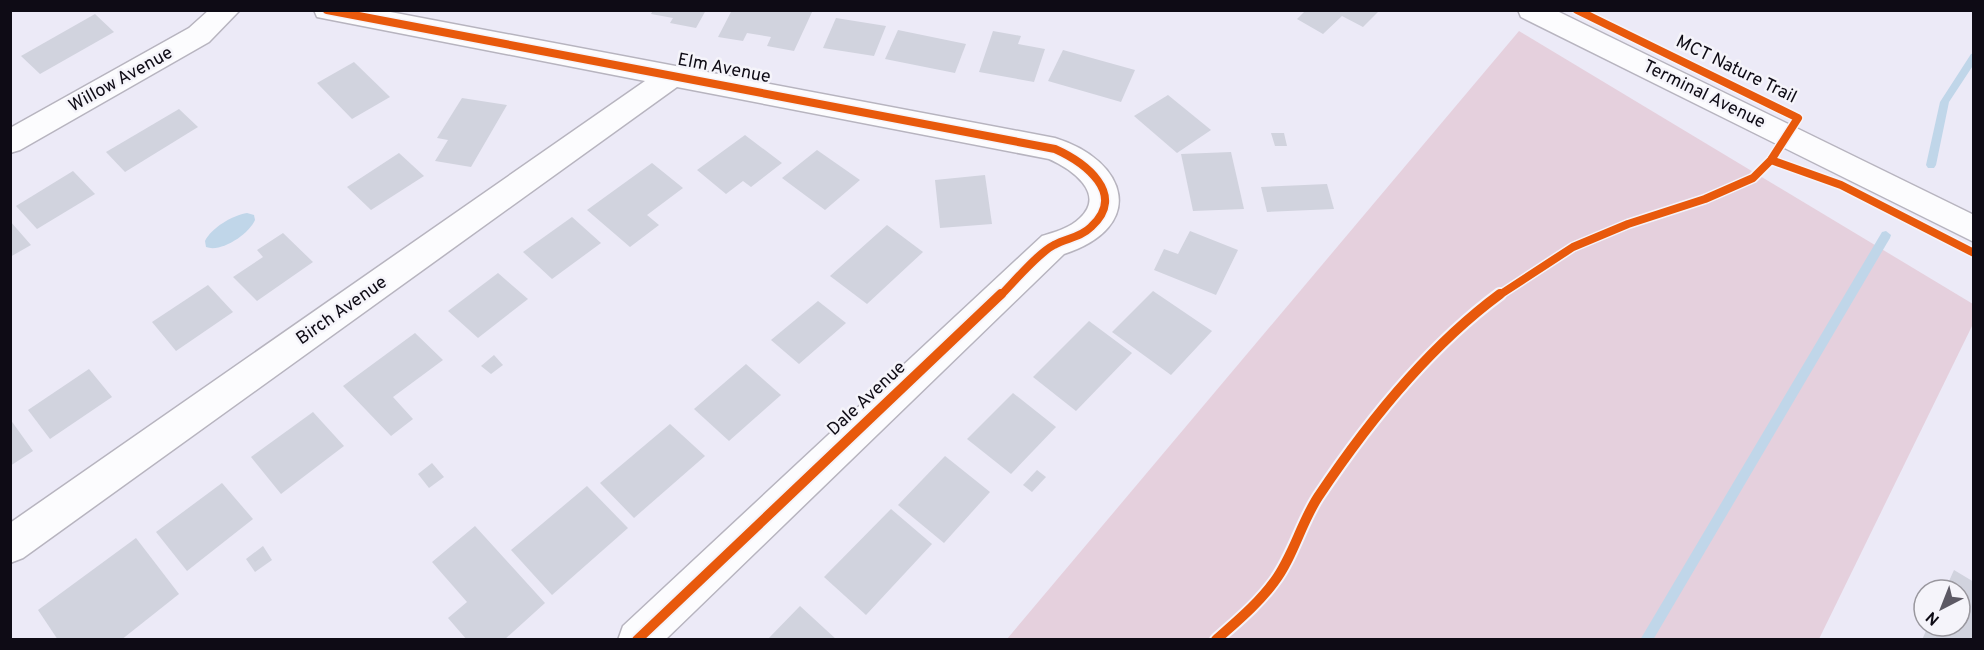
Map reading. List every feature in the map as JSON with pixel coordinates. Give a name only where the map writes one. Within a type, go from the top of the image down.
[{"type":"street","name":"Willow Avenue","points":[[10,142],[199,35],[227,10]]},
{"type":"street","name":"Elm Avenue","points":[[327,10],[1055,149],[1072,154],[1091,167],[1101,183]]},
{"type":"street","name":"Terminal Avenue","points":[[1531,10],[1974,230]]},
{"type":"street","name":"Birch Avenue","points":[[10,546],[673,76]]},
{"type":"street","name":"Dale Avenue","points":[[637,639],[1053,245],[1065,243],[1087,232],[1101,215],[1105,197],[1101,183]]},
{"type":"shaded area","points":[[1519,31],[1973,304],[1973,324],[1819,639],[1007,639]]},
{"type":"water","points":[[247,213],[254,215],[255,220],[241,236],[227,245],[206,247],[205,241],[217,227],[229,219]]},
{"type":"building","points":[[653,10],[706,10],[696,28],[670,23],[673,18],[651,14]]},
{"type":"building","points":[[732,10],[813,10],[794,51],[767,46],[771,37],[747,33],[743,41],[718,37]]},
{"type":"building","points":[[1306,10],[1380,10],[1363,27],[1342,16],[1323,34],[1297,19]]},
{"type":"building","points":[[95,14],[114,32],[40,74],[21,56]]},
{"type":"building","points":[[836,18],[886,26],[874,56],[823,48]]},
{"type":"building","points":[[898,30],[966,44],[955,73],[885,59]]},
{"type":"building","points":[[993,31],[1021,36],[1018,44],[1045,49],[1034,82],[979,72]]},
{"type":"building","points":[[1063,50],[1135,70],[1121,102],[1048,81]]},
{"type":"building","points":[[354,62],[390,97],[352,119],[317,83]]},
{"type":"building","points":[[1168,95],[1211,130],[1177,153],[1134,116]]},
{"type":"building","points":[[462,98],[507,105],[471,167],[435,161],[448,140],[437,138]]},
{"type":"building","points":[[179,109],[198,127],[125,172],[106,152]]},
{"type":"building","points":[[1271,133],[1284,133],[1287,146],[1275,146]]},
{"type":"building","points":[[745,135],[782,163],[751,187],[743,181],[726,194],[697,170]]},
{"type":"building","points":[[817,150],[860,180],[825,210],[782,178]]},
{"type":"building","points":[[1231,152],[1244,209],[1193,211],[1181,154]]},
{"type":"building","points":[[399,153],[424,176],[371,210],[347,187]]},
{"type":"building","points":[[652,163],[683,188],[647,215],[659,225],[630,247],[587,210]]},
{"type":"building","points":[[73,171],[95,194],[37,229],[16,206]]},
{"type":"building","points":[[985,175],[992,224],[940,228],[935,180]]},
{"type":"building","points":[[1327,184],[1334,209],[1267,212],[1261,187]]},
{"type":"building","points":[[572,217],[601,243],[552,279],[523,252]]},
{"type":"building","points":[[10,221],[31,245],[10,257]]},
{"type":"building","points":[[887,225],[923,252],[867,304],[830,276]]},
{"type":"building","points":[[1190,231],[1238,250],[1216,295],[1154,270],[1164,249],[1178,254]]},
{"type":"building","points":[[283,233],[313,262],[257,301],[233,277],[263,257],[257,250]]},
{"type":"building","points":[[498,273],[528,299],[478,338],[448,311]]},
{"type":"building","points":[[208,285],[233,312],[176,351],[152,322]]},
{"type":"building","points":[[1153,291],[1212,331],[1171,375],[1112,332]]},
{"type":"building","points":[[818,301],[846,323],[799,364],[771,340]]},
{"type":"building","points":[[1089,321],[1132,353],[1076,411],[1033,377]]},
{"type":"building","points":[[415,333],[443,360],[393,397],[413,419],[391,436],[343,386]]},
{"type":"building","points":[[494,355],[503,365],[491,374],[481,366]]},
{"type":"building","points":[[746,364],[781,395],[729,441],[694,409]]},
{"type":"building","points":[[89,369],[112,397],[50,439],[28,410]]},
{"type":"building","points":[[1013,393],[1056,427],[1011,474],[967,439]]},
{"type":"building","points":[[313,412],[344,446],[281,494],[251,457]]},
{"type":"building","points":[[10,419],[33,451],[10,466]]},
{"type":"building","points":[[670,424],[705,456],[634,518],[600,483]]},
{"type":"building","points":[[945,456],[990,492],[944,543],[898,505]]},
{"type":"building","points":[[432,463],[444,477],[429,488],[418,474]]},
{"type":"building","points":[[1037,470],[1046,477],[1032,492],[1023,485]]},
{"type":"building","points":[[222,483],[253,519],[187,571],[156,532]]},
{"type":"building","points":[[587,486],[628,528],[552,595],[511,550]]},
{"type":"building","points":[[891,509],[932,544],[866,615],[824,577]]},
{"type":"building","points":[[475,526],[545,603],[504,640],[467,640],[448,618],[467,602],[432,562]]},
{"type":"building","points":[[136,538],[179,594],[121,640],[58,640],[38,610]]},
{"type":"building","points":[[263,546],[272,560],[255,572],[246,559]]},
{"type":"building","points":[[1954,570],[1967,578],[1950,578]]},
{"type":"building","points":[[1972,581],[1974,582],[1974,640],[1922,640],[1923,638],[1972,638]]},
{"type":"building","points":[[800,606],[837,640],[767,640]]},
{"type":"waterway","points":[[1931,165],[1945,102],[1974,56]]},
{"type":"waterway","points":[[1646,640],[1886,235]]},
{"type":"cycle path","points":[[327,10],[1055,149],[1076,159],[1092,171],[1101,185],[1104,200],[1101,214],[1092,227],[1076,238],[1053,245],[637,640]]},
{"type":"cycle path","name":"MCT Nature Trail","points":[[1216,640],[1248,611],[1275,581],[1316,500],[1353,446],[1425,361],[1469,317],[1515,283],[1573,247],[1628,224],[1705,199],[1753,178],[1771,160],[1798,118],[1577,10]]},
{"type":"cycle path","points":[[1771,160],[1841,185],[1974,253]]}]
